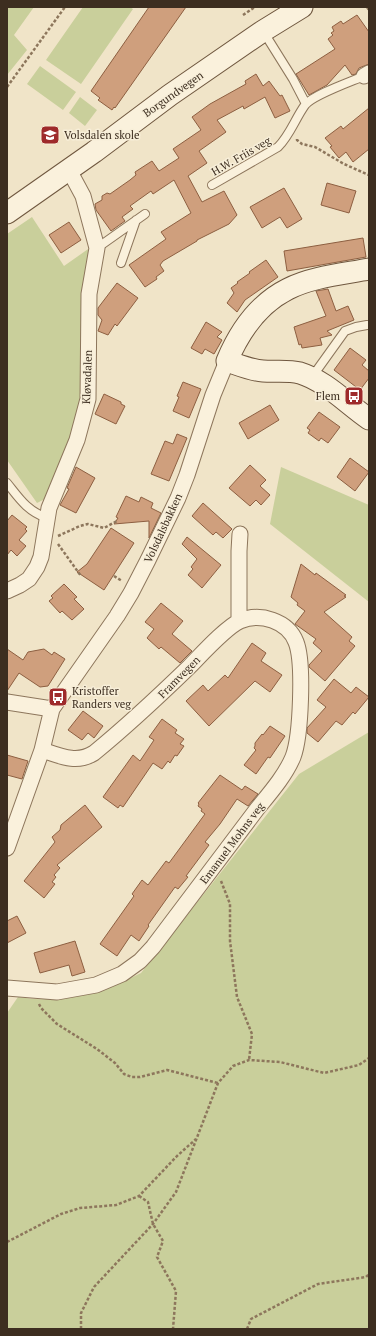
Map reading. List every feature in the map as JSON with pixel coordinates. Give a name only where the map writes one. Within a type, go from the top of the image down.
[{"type":"main road","name":"Borgundvegen","points":[[7,213],[69,170],[170,95],[263,31],[302,7]]},
{"type":"main road","name":"Volsdalsbakken","points":[[227,361],[235,341],[255,314],[268,302],[288,289],[302,283],[328,276],[369,269]]},
{"type":"main road","points":[[227,361],[261,371],[299,373],[324,386],[369,419]]},
{"type":"street","name":"Kløvadalen","points":[[7,591],[29,579],[37,567],[49,537],[47,518],[49,508],[77,440],[88,399],[89,294],[97,248],[83,196],[69,170]]},
{"type":"street","name":"Volsdalsbakken","points":[[7,848],[42,750],[52,710],[131,593],[148,560],[182,486],[213,395],[227,361]]},
{"type":"street","points":[[239,621],[240,534]]},
{"type":"street","name":"Emanuel Mohns veg","points":[[7,988],[38,992],[57,992],[86,988],[122,974],[140,961],[153,947],[282,777],[293,756],[299,731],[300,658],[297,643],[293,635],[286,628],[268,618],[247,618],[239,621]]},
{"type":"street","name":"Framvegen","points":[[42,750],[74,760],[88,757],[153,702],[218,639],[239,621]]},
{"type":"street","points":[[7,702],[52,710]]},
{"type":"lane","points":[[263,31],[293,79],[306,104]]},
{"type":"lane","name":"H.W. Friis veg","points":[[212,185],[278,147],[284,141],[306,104],[329,91],[366,74]]},
{"type":"lane","points":[[97,248],[145,214]]},
{"type":"lane","points":[[121,263],[136,220]]},
{"type":"lane","points":[[311,378],[345,331],[367,325]]},
{"type":"lane","points":[[7,483],[29,509],[38,515],[47,518]]},
{"type":"path","points":[[7,87],[65,7]]},
{"type":"path","points":[[243,15],[255,7]]},
{"type":"path","points":[[297,134],[297,140],[302,144],[315,147],[344,164],[369,174]]},
{"type":"path","points":[[81,576],[49,537],[88,524],[104,528],[117,521]]},
{"type":"path","points":[[212,870],[222,881],[230,904],[230,941],[238,996],[252,1034],[249,1060]]},
{"type":"path","points":[[38,992],[39,1004],[41,1008],[57,1024],[115,1063],[124,1074],[132,1078],[167,1070],[218,1083]]},
{"type":"path","points":[[81,1329],[81,1313],[94,1287],[154,1224],[176,1192],[218,1083],[233,1066],[249,1060],[280,1062],[324,1073],[359,1065],[369,1058]]},
{"type":"path","points":[[7,1242],[61,1214],[80,1208],[116,1205],[140,1196],[177,1156],[196,1139]]},
{"type":"path","points":[[140,1196],[148,1202],[154,1224],[163,1241],[157,1257],[176,1291],[173,1329]]},
{"type":"path","points":[[247,1329],[251,1319],[318,1284],[366,1277],[369,1274]]},
{"type":"green space","points":[[7,7],[34,7],[14,35],[27,50],[7,75]]},
{"type":"green space","points":[[83,7],[130,7],[133,9],[81,84],[46,60]]},
{"type":"green space","points":[[40,66],[76,92],[63,110],[27,84]]},
{"type":"green space","points":[[80,97],[97,110],[85,126],[69,113]]},
{"type":"green space","points":[[32,217],[64,266],[91,247],[83,398],[73,439],[47,498],[37,503],[7,460],[7,234]]},
{"type":"green space","points":[[281,467],[369,505],[369,602],[270,524]]},
{"type":"green space","points":[[369,732],[369,1329],[7,1329],[7,1013],[18,997],[43,999],[71,997],[107,988],[141,973],[299,774]]},
{"type":"building","points":[[149,7],[186,7],[115,108],[114,107],[112,110],[98,100],[100,98],[91,91]]},
{"type":"building","points":[[357,15],[369,32],[369,64],[359,68],[356,74],[352,75],[345,65],[327,85],[309,95],[296,74],[335,49],[328,39],[333,35],[331,33],[334,31],[332,27],[341,21],[343,24]]},
{"type":"building","points":[[256,74],[263,86],[269,81],[280,96],[282,95],[290,111],[275,118],[265,97],[244,109],[243,106],[217,120],[226,132],[199,151],[207,163],[188,176],[202,202],[224,191],[237,215],[229,224],[197,240],[163,261],[160,265],[164,271],[156,277],[157,279],[145,287],[129,265],[166,239],[161,232],[191,213],[174,180],[153,194],[151,191],[130,206],[133,209],[122,217],[125,221],[111,231],[96,210],[95,204],[102,200],[102,196],[107,193],[110,194],[130,180],[136,175],[135,172],[152,161],[159,171],[179,158],[173,149],[201,130],[192,117],[210,104],[246,84],[245,81]]},
{"type":"building","points":[[369,108],[369,149],[353,162],[346,152],[339,158],[325,138],[341,126],[343,129]]},
{"type":"building","points":[[327,183],[356,191],[349,213],[321,205]]},
{"type":"building","points":[[284,188],[302,219],[287,228],[280,217],[262,228],[250,207]]},
{"type":"building","points":[[69,222],[81,240],[61,253],[49,235]]},
{"type":"building","points":[[363,238],[366,257],[287,271],[284,251]]},
{"type":"building","points":[[266,260],[278,277],[245,300],[237,312],[227,303],[234,293],[231,288],[250,273],[249,272]]},
{"type":"building","points":[[117,283],[138,298],[117,326],[115,324],[108,335],[98,331],[102,320],[98,315],[98,308]]},
{"type":"building","points":[[328,289],[336,311],[348,306],[354,320],[327,331],[332,335],[320,338],[322,345],[302,348],[301,344],[299,345],[294,327],[326,316],[316,291]]},
{"type":"building","points":[[206,322],[222,332],[217,337],[222,340],[214,354],[205,349],[202,354],[191,348]]},
{"type":"building","points":[[350,348],[366,360],[362,365],[369,371],[369,378],[360,390],[334,370]]},
{"type":"building","points":[[183,382],[201,389],[189,418],[173,411]]},
{"type":"building","points":[[104,394],[121,402],[121,404],[125,406],[116,424],[95,414]]},
{"type":"building","points":[[270,405],[279,420],[248,439],[239,423]]},
{"type":"building","points":[[319,412],[340,427],[328,443],[321,438],[319,441],[308,433],[310,430],[307,428]]},
{"type":"building","points":[[177,434],[187,438],[169,481],[151,474],[165,441],[173,444]]},
{"type":"building","points":[[350,458],[369,472],[355,491],[337,477]]},
{"type":"building","points":[[250,465],[266,480],[260,486],[270,495],[261,505],[256,500],[250,506],[229,488]]},
{"type":"building","points":[[76,467],[95,478],[76,513],[60,505],[69,489],[67,488]]},
{"type":"building","points":[[126,496],[139,502],[141,497],[153,503],[151,508],[161,513],[149,538],[149,521],[114,524],[118,518],[116,517]]},
{"type":"building","points":[[203,503],[232,529],[223,538],[216,532],[213,535],[192,516]]},
{"type":"building","points":[[12,515],[27,527],[25,529],[27,531],[19,540],[26,546],[17,556],[11,550],[7,555],[7,521]]},
{"type":"building","points":[[111,528],[134,543],[104,590],[77,572],[87,564]]},
{"type":"building","points":[[187,537],[221,565],[202,588],[188,575],[193,569],[191,567],[197,559],[182,544]]},
{"type":"building","points":[[301,564],[346,595],[344,596],[346,597],[324,612],[352,637],[349,641],[355,646],[325,681],[309,667],[309,665],[322,651],[313,643],[316,639],[295,624],[305,611],[297,605],[298,603],[291,597]]},
{"type":"building","points":[[64,584],[77,597],[74,599],[84,609],[72,620],[62,611],[60,613],[49,601],[53,598],[51,596]]},
{"type":"building","points":[[161,603],[183,621],[172,634],[192,651],[180,663],[161,647],[159,649],[147,638],[154,629],[145,622]]},
{"type":"building","points":[[252,643],[266,653],[261,661],[282,675],[270,692],[255,681],[209,726],[186,701],[203,685],[208,691],[225,675],[228,678]]},
{"type":"building","points":[[7,649],[23,660],[28,652],[44,649],[52,655],[54,652],[65,659],[48,686],[40,687],[19,673],[7,691]]},
{"type":"building","points":[[334,679],[351,693],[356,687],[369,697],[355,714],[353,712],[342,725],[336,721],[318,742],[307,733],[307,728],[326,707],[317,700]]},
{"type":"building","points":[[83,711],[103,726],[94,738],[88,733],[82,740],[68,730]]},
{"type":"building","points":[[162,719],[177,730],[175,733],[184,739],[180,744],[184,746],[177,756],[175,755],[170,763],[168,761],[162,769],[153,763],[123,807],[120,805],[118,808],[103,797],[133,755],[140,761],[154,740],[149,737]]},
{"type":"building","points":[[270,726],[285,736],[270,758],[268,757],[256,774],[244,765],[256,750],[254,748],[255,743]]},
{"type":"building","points":[[7,755],[28,761],[22,779],[7,775]]},
{"type":"building","points":[[220,775],[242,790],[245,786],[258,794],[248,806],[237,799],[220,824],[205,842],[209,845],[186,876],[188,877],[178,889],[175,887],[148,925],[149,926],[139,941],[131,935],[117,956],[100,944],[134,896],[132,894],[142,880],[148,885],[166,861],[169,863],[205,814],[201,811],[202,809],[198,806],[198,803]]},
{"type":"building","points":[[85,805],[102,827],[57,865],[60,868],[54,875],[56,877],[52,882],[55,884],[44,898],[24,881],[55,842],[52,837],[60,830],[61,825]]},
{"type":"building","points":[[17,916],[26,933],[7,943],[7,921]]},
{"type":"building","points":[[75,941],[85,972],[72,976],[69,965],[40,973],[34,953]]},
{"type":"place","name":"Volsdalen skole","points":[[50,135]]},
{"type":"place","name":"Flem","points":[[354,396]]},
{"type":"place","name":"Kristoffer Randers veg","points":[[58,697]]}]
